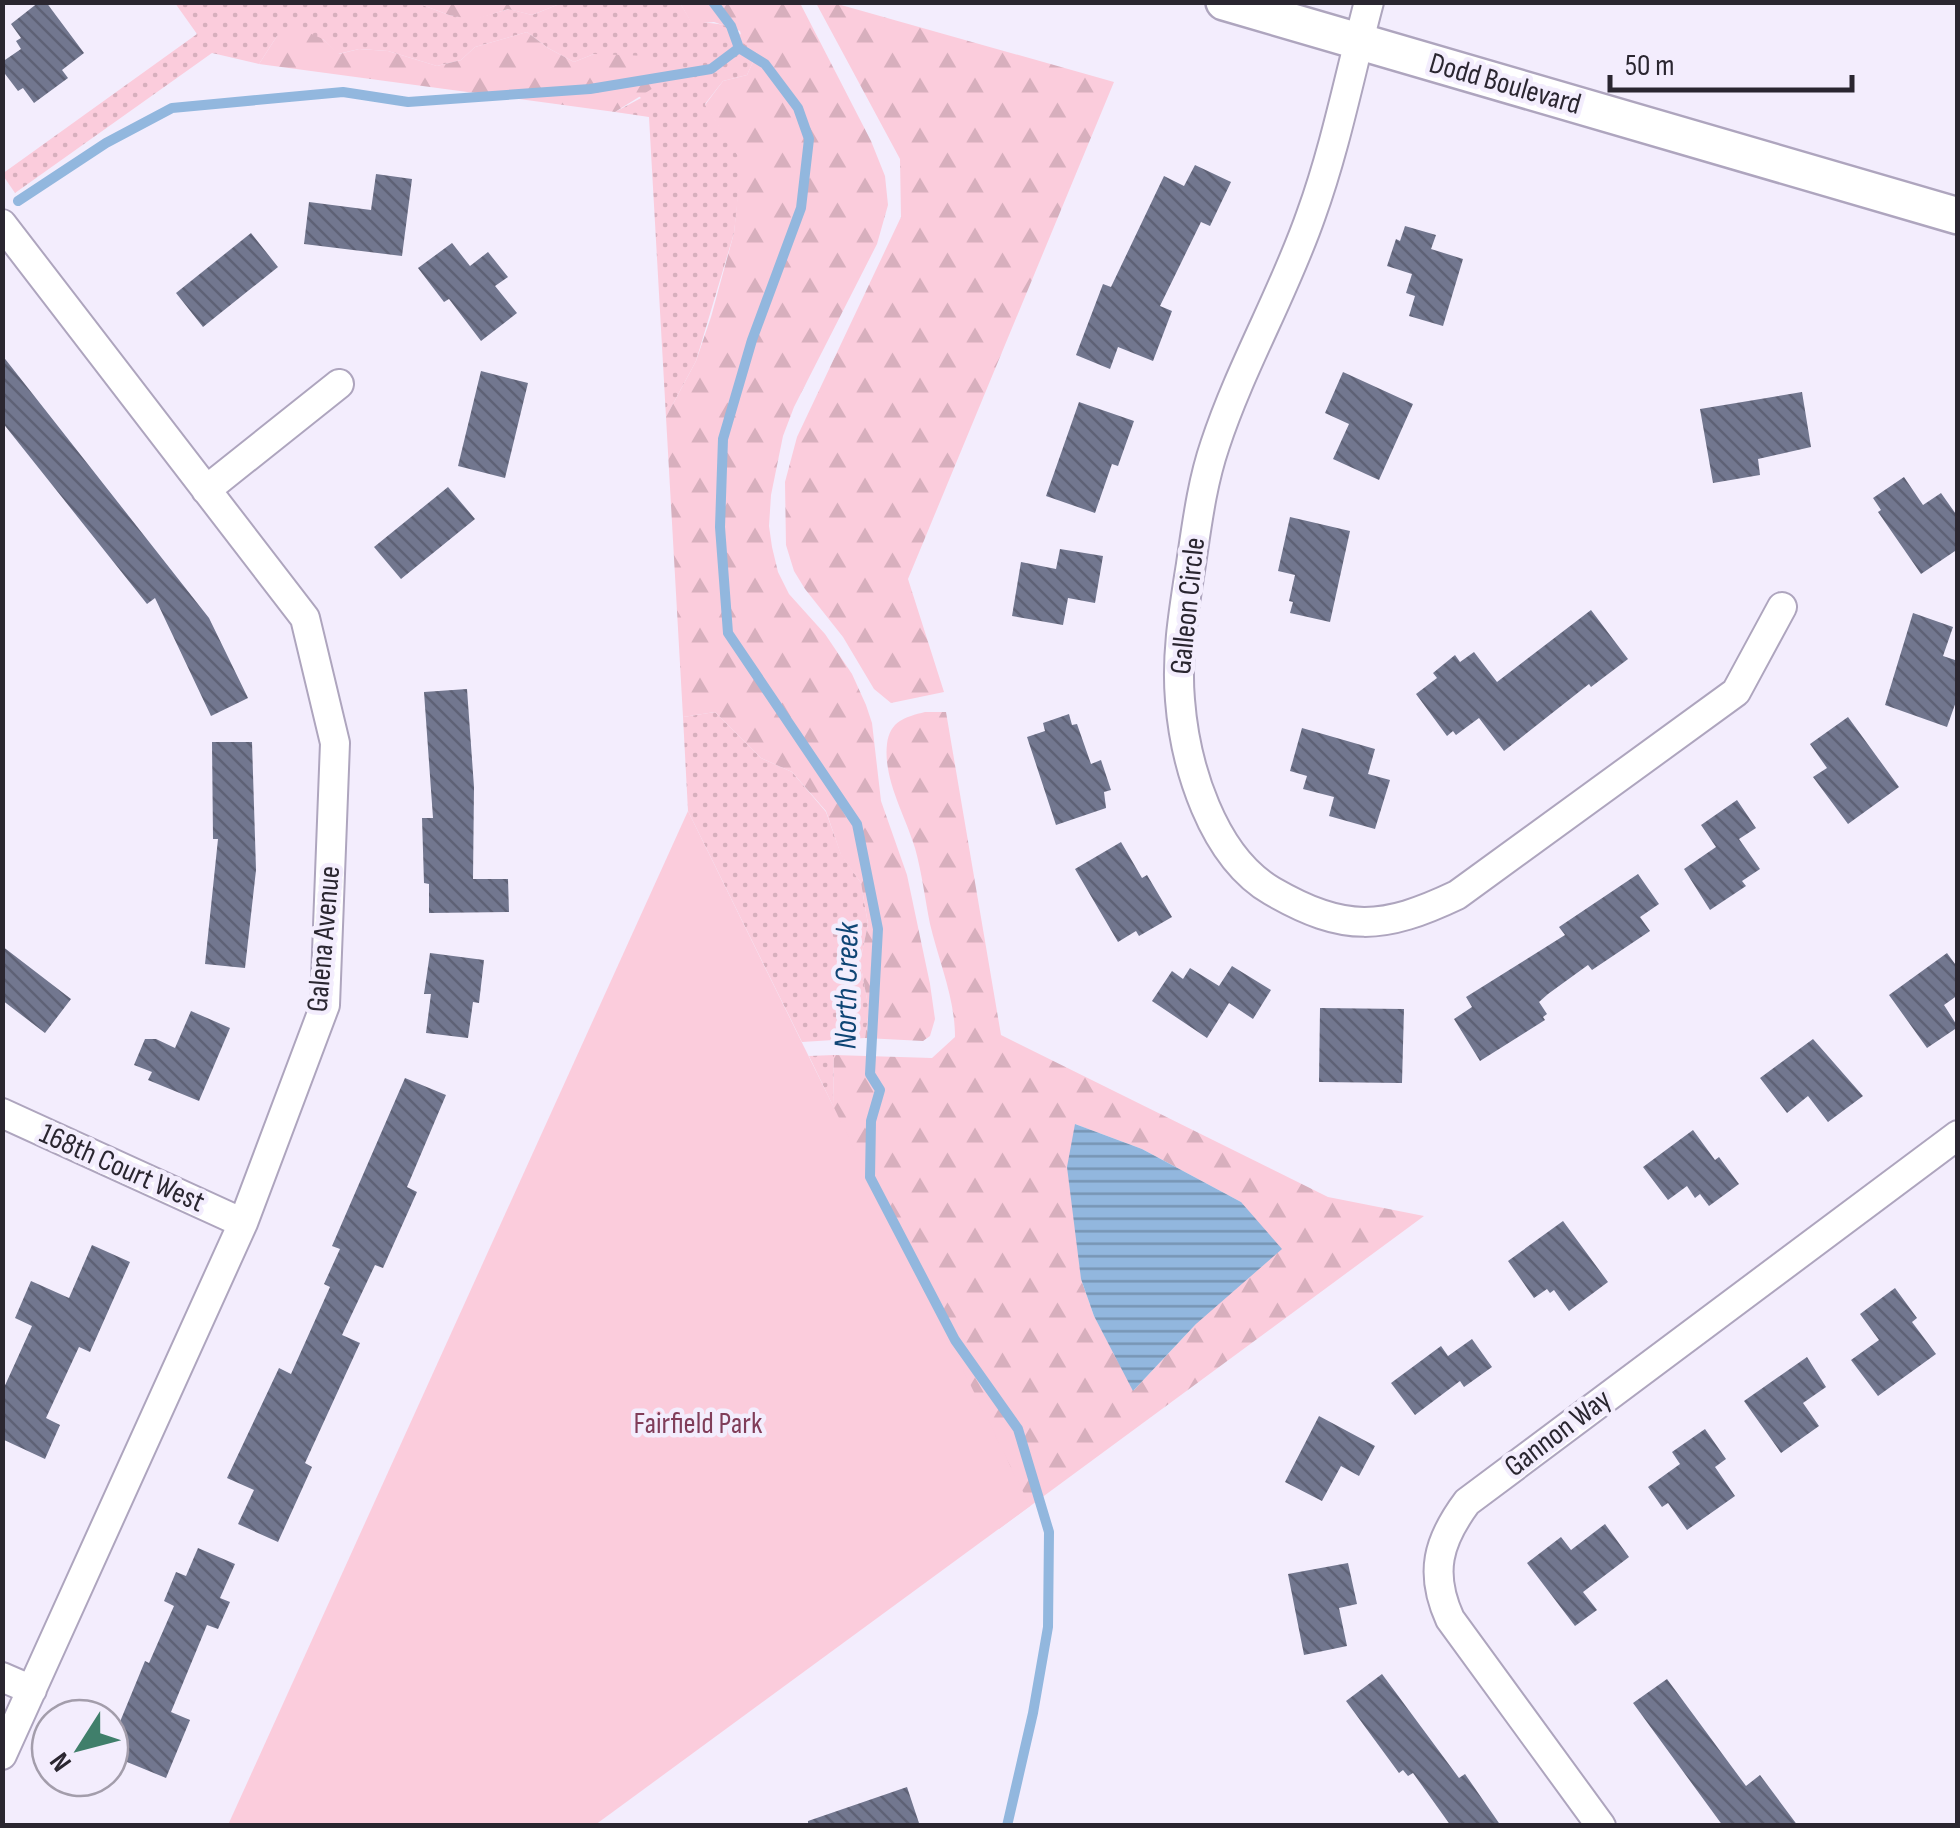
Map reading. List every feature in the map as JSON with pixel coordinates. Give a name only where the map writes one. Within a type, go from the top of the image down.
[{"type":"street","name":"Dodd Boulevard","points":[[1224,2],[1958,216]]},
{"type":"street","name":"Galleon Circle","points":[[1369,2],[1312,214],[1214,446],[1199,512],[1179,645],[1180,701],[1189,754],[1206,808],[1231,853],[1261,884],[1296,905],[1336,920],[1382,923],[1421,912],[1458,895],[1736,692],[1782,607]]},
{"type":"street","name":"Galena Avenue","points":[[2,224],[305,618],[336,742],[325,1005],[243,1223],[2,1756]]},
{"type":"street","points":[[206,490],[339,384]]},
{"type":"street","name":"168th Court West","points":[[2,1113],[243,1223]]},
{"type":"street","name":"Gannon Way","points":[[1601,1826],[1450,1618],[1439,1595],[1438,1572],[1441,1545],[1451,1522],[1467,1502],[1958,1135]]},
{"type":"street","points":[[2,1677],[32,1690]]},
{"type":"green space","points":[[562,2],[532,15],[508,9],[474,20],[417,3]]},
{"type":"green space","points":[[175,3],[417,3],[474,19],[509,9],[532,15],[562,3],[680,3],[692,23],[722,25],[743,37],[757,53],[747,75],[723,81],[705,104],[742,161],[734,233],[696,361],[666,417],[649,117],[615,112],[641,98],[594,54],[574,62],[527,32],[475,47],[461,60],[437,66],[388,51],[359,49],[338,54],[323,39],[277,36],[259,64],[212,53],[15,193],[2,174],[197,34]]},
{"type":"green space","points":[[680,3],[800,3],[885,176],[888,205],[877,244],[783,436],[769,526],[778,572],[789,594],[825,634],[852,674],[872,723],[881,801],[907,875],[930,984],[935,1019],[930,1036],[923,1041],[865,1038],[869,1010],[860,962],[868,924],[861,883],[841,855],[826,811],[792,772],[761,758],[715,712],[683,717],[666,417],[696,361],[734,233],[741,161],[705,105],[723,81],[747,75],[757,53],[743,43],[740,31],[714,22],[692,24]]},
{"type":"green space","points":[[816,3],[834,3],[1114,82],[908,579],[944,692],[891,703],[874,689],[843,637],[805,589],[786,545],[785,482],[797,437],[901,217],[900,159]]},
{"type":"green space","points":[[298,28],[323,39],[339,54],[359,49],[388,51],[437,66],[461,60],[475,47],[527,32],[574,62],[594,54],[648,56],[664,70],[658,85],[615,112],[259,64],[277,36]]},
{"type":"green space","points":[[715,712],[761,758],[792,772],[826,812],[841,854],[861,883],[868,924],[860,962],[869,1010],[865,1038],[802,1042],[688,811],[683,717]]},
{"type":"green space","points":[[925,712],[946,712],[1001,1035],[1328,1197],[1424,1216],[999,1529],[833,1106],[834,1055],[932,1058],[955,1037],[949,994],[917,857],[888,770],[891,730],[905,718]],"holes":[[[1075,1124],[1142,1149],[1241,1202],[1196,1324],[1134,1390],[1094,1316],[1081,1279]]]},
{"type":"green space","name":"Fairfield Park","points":[[688,811],[1030,1506],[595,1825],[228,1825]]},
{"type":"green space","points":[[834,1055],[833,1106],[809,1056]]},
{"type":"water","points":[[1075,1124],[1142,1149],[1241,1202],[1282,1249],[1196,1324],[1133,1391],[1094,1316],[1081,1279],[1067,1167]]},
{"type":"building","points":[[39,2],[46,2],[84,53],[62,70],[68,78],[34,103],[23,88],[18,91],[2,70],[2,62],[21,49],[16,41],[21,38],[11,24]]},
{"type":"building","points":[[1195,165],[1231,182],[1210,226],[1201,222],[1160,306],[1172,311],[1153,361],[1118,347],[1110,369],[1076,355],[1103,284],[1111,287],[1164,176],[1184,186]]},
{"type":"building","points":[[376,174],[412,179],[402,256],[304,244],[309,202],[371,210]]},
{"type":"building","points":[[1405,226],[1436,235],[1431,249],[1463,259],[1443,326],[1409,316],[1415,296],[1406,293],[1412,274],[1387,266]]},
{"type":"building","points":[[251,233],[278,267],[203,327],[176,293]]},
{"type":"building","points":[[452,243],[470,266],[488,252],[508,277],[495,286],[517,313],[481,341],[449,299],[444,302],[418,268]]},
{"type":"building","points":[[2,355],[209,618],[248,698],[211,716],[155,598],[147,604],[2,422]]},
{"type":"building","points":[[481,371],[528,383],[505,478],[458,466]]},
{"type":"building","points":[[1343,372],[1413,404],[1379,480],[1333,459],[1349,424],[1325,413]]},
{"type":"building","points":[[1802,392],[1811,447],[1758,459],[1760,475],[1713,483],[1700,409]]},
{"type":"building","points":[[1079,402],[1134,421],[1118,466],[1112,464],[1095,513],[1046,496]]},
{"type":"building","points":[[1904,477],[1923,505],[1941,493],[1958,517],[1958,549],[1921,574],[1878,512],[1881,510],[1873,498]]},
{"type":"building","points":[[448,487],[475,519],[401,579],[374,547]]},
{"type":"building","points":[[1290,517],[1350,531],[1330,622],[1290,613],[1295,575],[1278,571]]},
{"type":"building","points":[[1060,549],[1103,556],[1095,603],[1068,598],[1063,625],[1012,616],[1021,562],[1056,569]]},
{"type":"building","points":[[1591,610],[1628,659],[1591,687],[1589,684],[1504,751],[1479,718],[1456,735],[1453,731],[1447,736],[1416,694],[1437,678],[1433,673],[1455,655],[1460,662],[1474,652],[1497,682]]},
{"type":"building","points":[[1913,613],[1953,627],[1943,656],[1958,661],[1958,696],[1947,727],[1885,705]]},
{"type":"building","points":[[467,689],[474,787],[473,879],[508,879],[509,912],[429,913],[422,818],[433,818],[424,692]]},
{"type":"building","points":[[1069,714],[1072,725],[1077,724],[1091,764],[1101,760],[1111,790],[1104,792],[1106,808],[1056,825],[1027,737],[1045,731],[1043,723]]},
{"type":"building","points":[[1848,717],[1899,787],[1848,824],[1813,777],[1827,768],[1810,744]]},
{"type":"building","points":[[1302,728],[1375,749],[1368,774],[1390,780],[1375,829],[1329,816],[1334,797],[1303,789],[1307,776],[1290,771]]},
{"type":"building","points":[[212,742],[252,742],[256,870],[245,968],[205,964],[218,839],[213,839]]},
{"type":"building","points":[[1737,800],[1756,828],[1739,839],[1760,869],[1742,881],[1746,886],[1710,910],[1684,869],[1716,847],[1701,825]]},
{"type":"building","points":[[1121,842],[1172,917],[1139,936],[1136,931],[1118,942],[1075,869]]},
{"type":"building","points":[[1638,874],[1659,904],[1640,917],[1650,931],[1592,970],[1588,965],[1548,994],[1539,1002],[1547,1014],[1545,1020],[1480,1061],[1454,1019],[1472,1007],[1466,997],[1565,935],[1559,927]]},
{"type":"building","points":[[2,946],[71,999],[45,1033],[2,1000]]},
{"type":"building","points":[[430,953],[484,960],[479,1003],[473,1002],[468,1038],[426,1033],[431,994],[424,994]]},
{"type":"building","points":[[1947,953],[1958,968],[1958,995],[1944,1005],[1958,1027],[1927,1048],[1889,995]]},
{"type":"building","points":[[1232,966],[1271,990],[1253,1019],[1229,1003],[1207,1038],[1152,1001],[1172,971],[1183,979],[1190,968],[1219,986]]},
{"type":"building","points":[[1320,1008],[1404,1009],[1402,1083],[1319,1082]]},
{"type":"building","points":[[191,1011],[230,1028],[199,1101],[148,1080],[152,1072],[134,1065],[145,1039],[156,1039],[175,1048]]},
{"type":"building","points":[[1813,1039],[1863,1096],[1828,1122],[1808,1096],[1787,1113],[1760,1078]]},
{"type":"building","points":[[405,1078],[446,1095],[407,1187],[417,1192],[383,1268],[375,1265],[342,1335],[360,1343],[305,1463],[312,1467],[278,1542],[238,1524],[254,1490],[227,1478],[279,1368],[291,1374],[330,1287],[324,1284],[340,1249],[332,1246]]},
{"type":"building","points":[[1693,1130],[1739,1184],[1709,1206],[1700,1194],[1695,1198],[1687,1186],[1668,1200],[1643,1167]]},
{"type":"building","points":[[1563,1221],[1608,1282],[1569,1311],[1554,1290],[1550,1293],[1547,1289],[1534,1298],[1508,1261]]},
{"type":"building","points":[[92,1245],[130,1262],[90,1352],[79,1347],[46,1418],[60,1425],[45,1459],[2,1439],[2,1392],[32,1326],[15,1318],[31,1281],[69,1298]]},
{"type":"building","points":[[1895,1288],[1917,1318],[1912,1322],[1936,1354],[1878,1396],[1851,1360],[1879,1340],[1860,1314]]},
{"type":"building","points":[[1472,1339],[1492,1367],[1464,1387],[1460,1381],[1415,1415],[1391,1383],[1441,1346],[1448,1356]]},
{"type":"building","points":[[1807,1357],[1826,1387],[1803,1403],[1819,1426],[1781,1453],[1744,1401]]},
{"type":"building","points":[[1319,1416],[1375,1446],[1359,1476],[1341,1466],[1322,1501],[1285,1482]]},
{"type":"building","points":[[1705,1429],[1726,1459],[1715,1467],[1735,1496],[1687,1530],[1668,1503],[1662,1507],[1648,1487],[1680,1464],[1672,1452]]},
{"type":"building","points":[[1605,1524],[1629,1557],[1583,1592],[1597,1610],[1575,1626],[1527,1563],[1561,1537],[1571,1550]]},
{"type":"building","points":[[198,1548],[235,1564],[220,1598],[230,1602],[218,1629],[207,1625],[171,1712],[190,1720],[166,1778],[130,1763],[130,1698],[174,1606],[164,1601],[176,1572],[186,1576]]},
{"type":"building","points":[[1348,1563],[1357,1604],[1339,1608],[1347,1646],[1304,1655],[1288,1574]]},
{"type":"building","points":[[1382,1674],[1459,1778],[1465,1774],[1501,1826],[1451,1826],[1413,1773],[1399,1773],[1346,1701]]},
{"type":"building","points":[[1667,1679],[1746,1786],[1760,1775],[1798,1826],[1723,1826],[1633,1703]]},
{"type":"building","points":[[907,1787],[920,1826],[808,1826],[808,1821]]},
{"type":"waterway","name":"North Creek","points":[[713,2],[731,26],[739,48],[765,64],[798,108],[809,139],[801,208],[752,340],[723,439],[720,527],[728,633],[857,824],[878,929],[870,1074],[880,1090],[871,1121],[870,1177],[955,1340],[1018,1429],[1049,1532],[1048,1627],[1007,1826]]},
{"type":"waterway","points":[[18,201],[106,143],[172,108],[343,92],[408,102],[590,89],[711,69],[739,48]]}]
